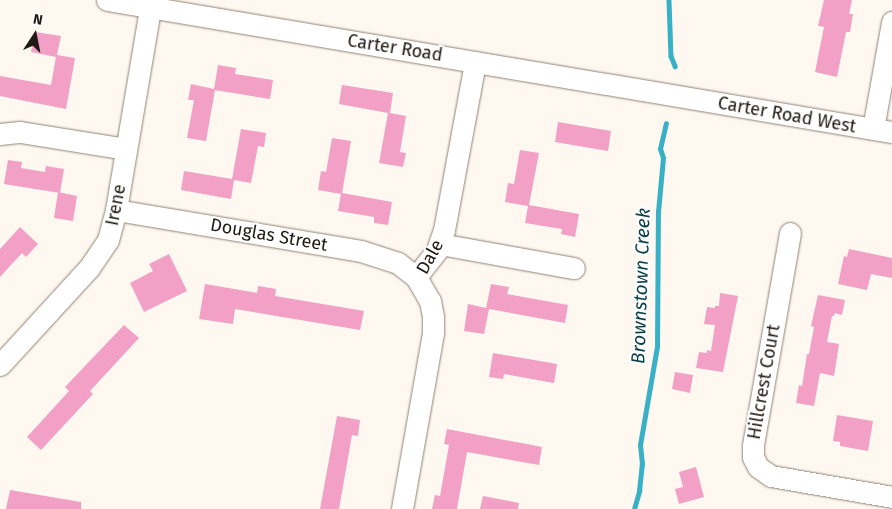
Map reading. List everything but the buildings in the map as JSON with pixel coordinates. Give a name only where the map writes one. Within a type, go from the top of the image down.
[{"type":"street","name":"Carter Road","points":[[107,0],[682,96]]},
{"type":"street","name":"Irene","points":[[0,365],[89,268],[104,249],[112,230],[150,8]]},
{"type":"street","points":[[882,131],[892,22]]},
{"type":"street","name":"Dale","points":[[402,509],[433,333],[434,316],[430,301],[416,277],[440,244],[475,62]]},
{"type":"street","name":"Carter Road West","points":[[682,96],[882,131]]},
{"type":"street","points":[[0,134],[20,132],[126,149]]},
{"type":"street","name":"Douglas Street","points":[[116,210],[361,251],[398,263],[416,277]]},
{"type":"street","name":"Hillcrest Court","points":[[790,233],[754,436],[753,457],[758,467],[771,476],[892,497]]},
{"type":"street","points":[[440,244],[574,268]]},
{"type":"waterway","name":"Brownstown Creek","points":[[669,0],[671,56],[675,66]]},
{"type":"waterway","name":"Brownstown Creek","points":[[634,509],[639,491],[642,464],[640,445],[657,347],[658,212],[663,158],[660,149],[666,124]]}]
